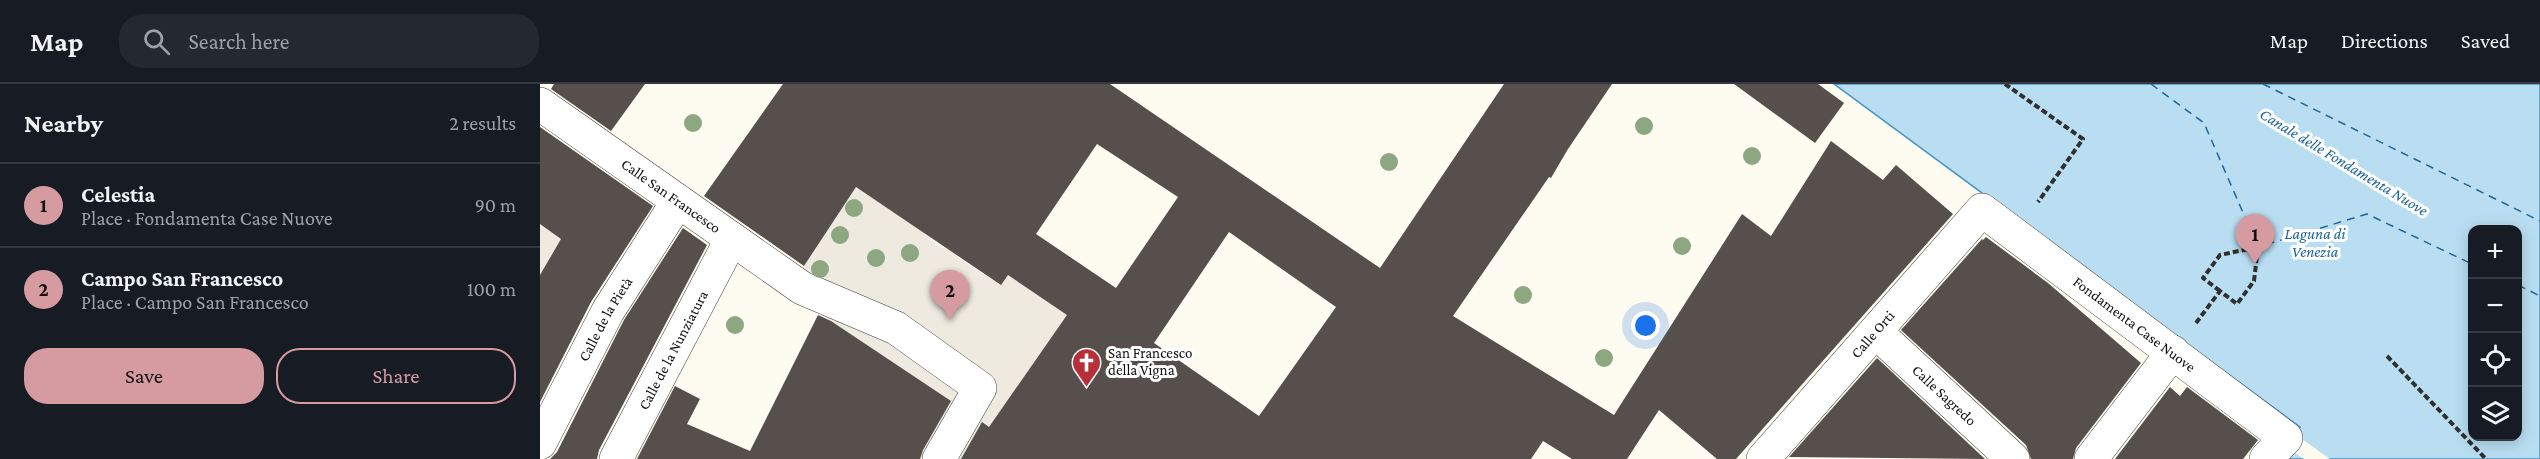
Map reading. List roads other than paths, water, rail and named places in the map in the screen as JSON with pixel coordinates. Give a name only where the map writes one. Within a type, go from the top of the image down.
[{"type":"street","name":"Calle San Francesco","points":[[540,104],[802,288],[896,328],[980,388],[939,459]]},
{"type":"street","name":"Calle de la Pietà","points":[[540,443],[609,311],[678,201]]},
{"type":"street","name":"Fondamenta Case Nuove","points":[[1982,210],[2173,352],[2276,448]]},
{"type":"street","name":"Calle Orti","points":[[1763,459],[1982,210]]},
{"type":"street","name":"Calle de la Nunziatura","points":[[616,459],[731,240]]},
{"type":"street","name":"Calle Sagredo","points":[[1876,332],[2013,459]]},
{"type":"street","points":[[2092,459],[2173,352]]},
{"type":"water","name":"Laguna di Venezia","points":[[1834,84],[2540,84],[2540,459],[2271,459],[2300,427]]},
{"type":"place","name":"Celestia","points":[[2255,264]]},
{"type":"place","name":"Campo San Francesco","points":[[950,320]]},
{"type":"place","name":"San Francesco della Vigna","points":[[1087,388]]},
{"type":"water label","name":"Canale delle Fondamenta Nuove","points":[[2344,162]]}]
